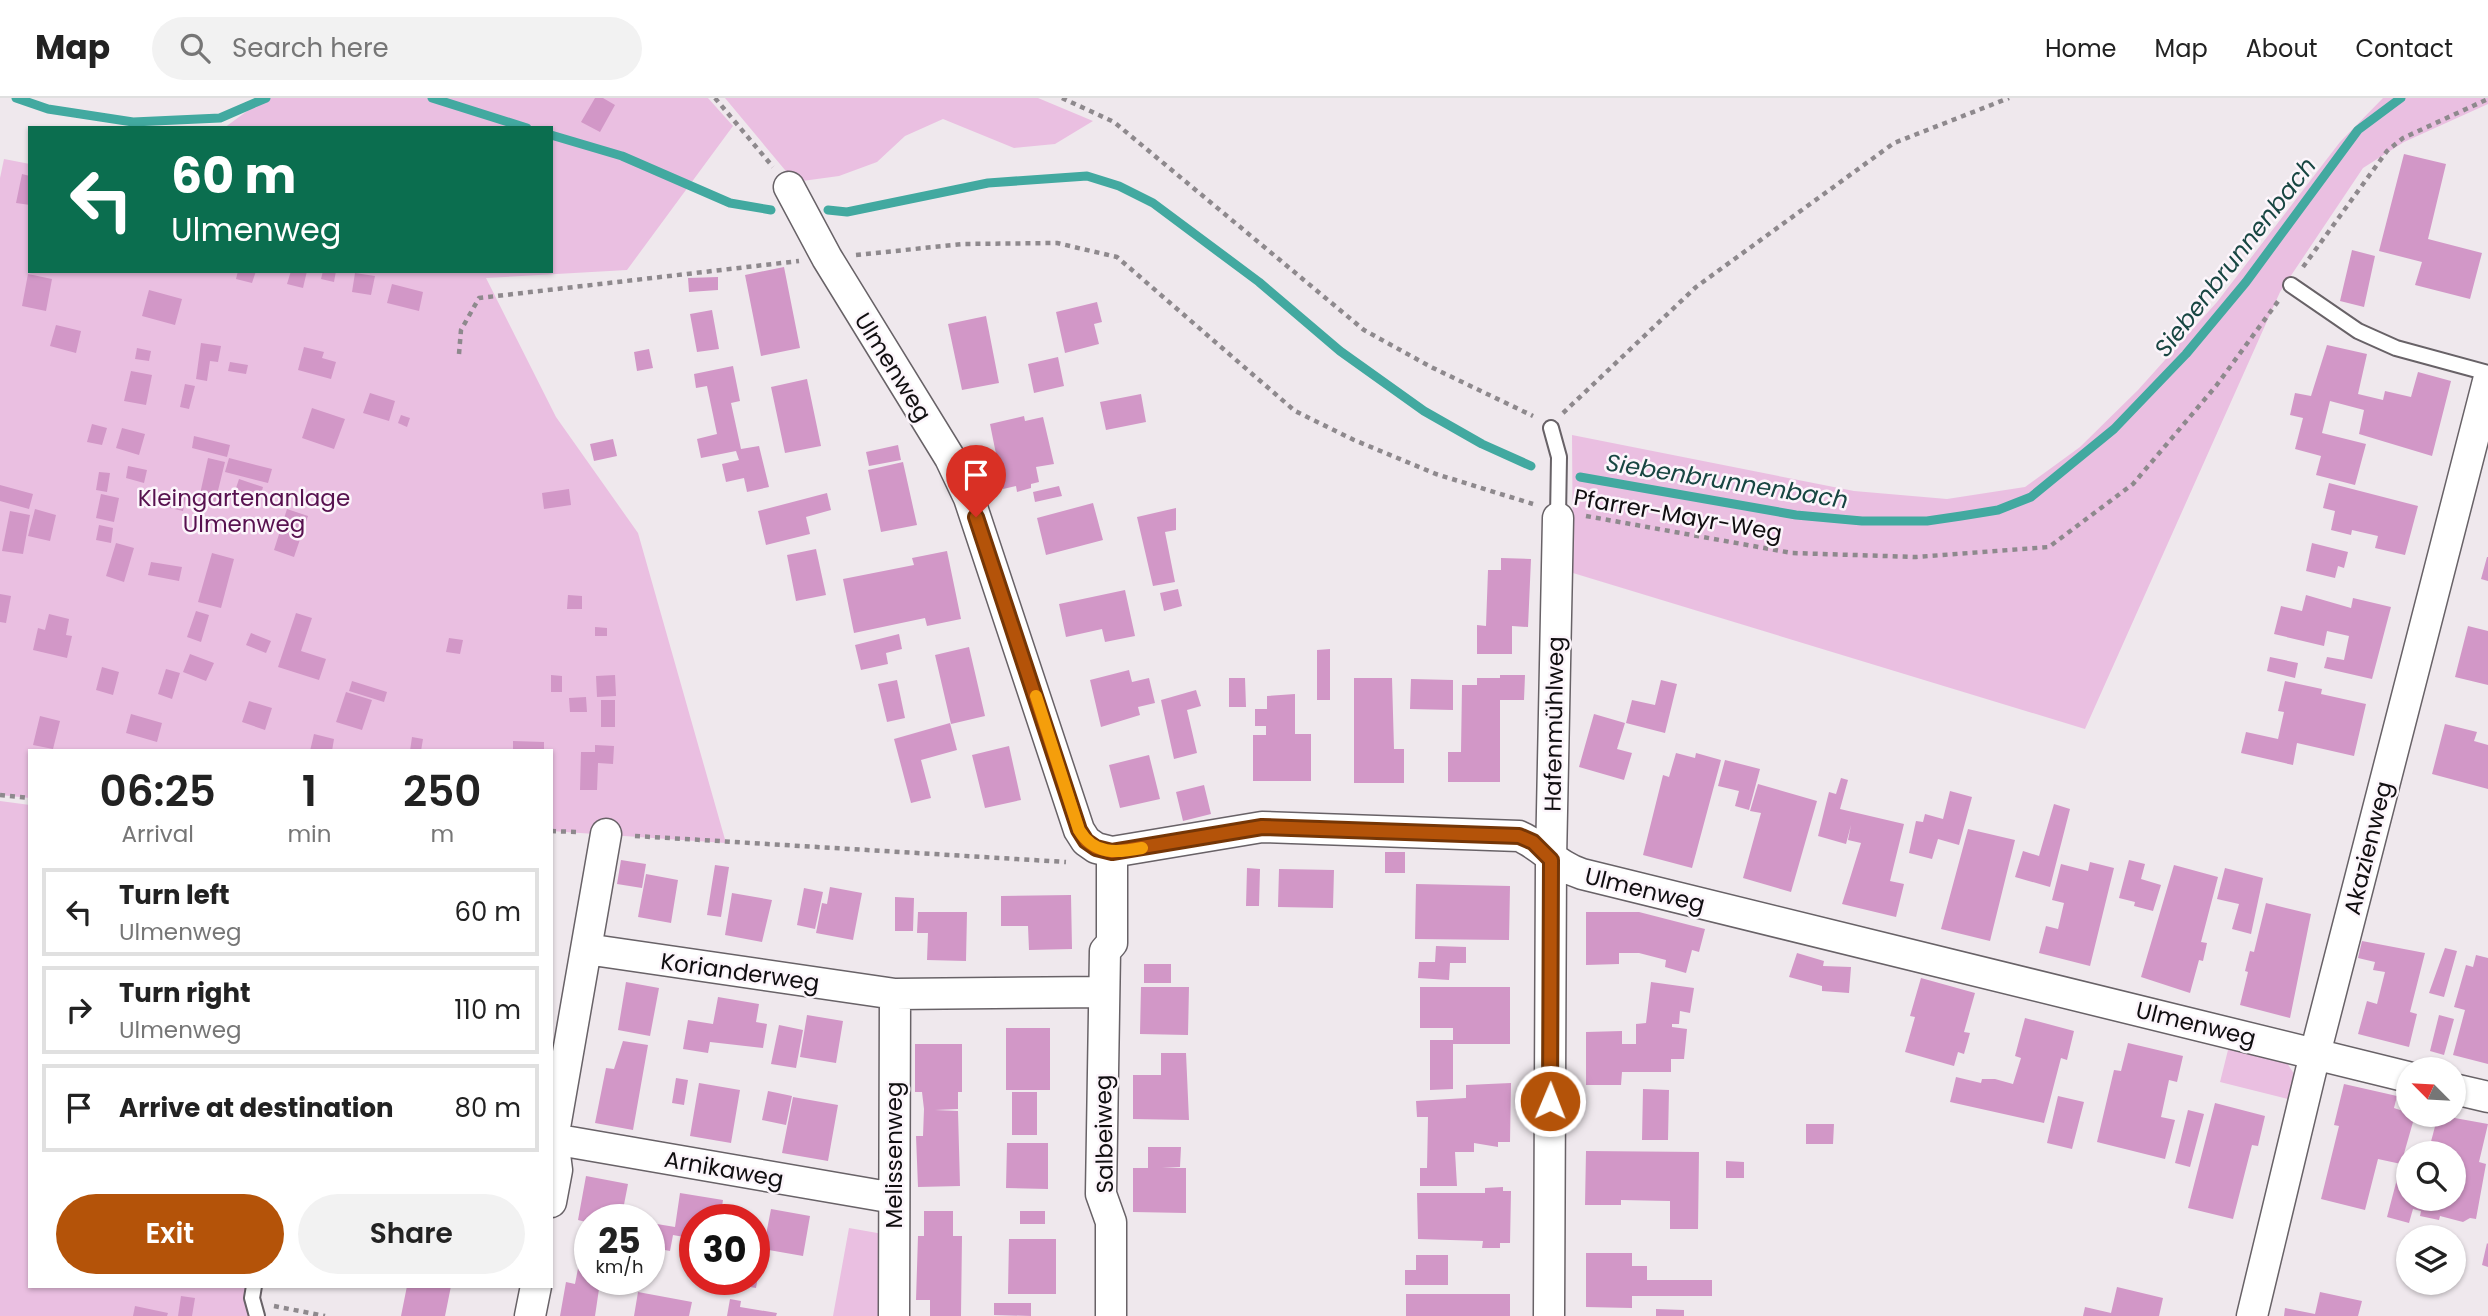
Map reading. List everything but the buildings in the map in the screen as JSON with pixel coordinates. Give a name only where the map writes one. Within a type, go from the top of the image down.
[{"type":"street","name":"Ulmenweg","points":[[789,187],[821,246],[950,458],[970,498],[1079,830],[1086,841],[1104,850],[1262,827],[1519,836],[1533,842],[1551,860],[1582,874],[2396,1074]]},
{"type":"street","name":"Akazienweg","points":[[2252,1316],[2315,1054],[2488,381]]},
{"type":"street","name":"Hafenmühlweg","points":[[1549,1316],[1551,860],[1558,508]]},
{"type":"street","points":[[553,1191],[557,1170],[553,1139],[606,834]]},
{"type":"street","name":"Salbeiweg","points":[[1104,850],[1112,943],[1105,950],[1101,1194],[1111,1222],[1111,1316]]},
{"type":"street","name":"Korianderweg","points":[[586,949],[895,994]]},
{"type":"street","points":[[895,994],[1104,992]]},
{"type":"street","name":"Melissenweg","points":[[894,1316],[895,994]]},
{"type":"street","points":[[2466,1092],[2488,1097]]},
{"type":"street","name":"Arnikaweg","points":[[553,1139],[894,1198]]},
{"type":"street","points":[[530,1316],[536,1288]]},
{"type":"lane","points":[[2291,285],[2358,331],[2396,348],[2488,373]]},
{"type":"lane","name":"Hafenmühlweg","points":[[1551,428],[1559,457],[1558,508]]},
{"type":"lane","points":[[254,1288],[252,1298],[256,1309]]},
{"type":"path","points":[[715,98],[789,187]]},
{"type":"path","points":[[1062,98],[1114,122],[1364,330],[1551,428],[1570,406],[1696,287],[1895,143],[2009,98]]},
{"type":"path","points":[[2291,285],[2330,225],[2387,151],[2403,138],[2488,99]]},
{"type":"path","name":"Pfarrer-Mayr-Weg","points":[[459,354],[461,330],[479,298],[821,246],[1057,243],[1116,257],[1295,411],[1354,440],[1436,474],[1558,508],[1792,553],[1916,557],[2049,547],[2133,484],[2216,386],[2291,285]]},
{"type":"path","points":[[0,795],[28,799]]},
{"type":"path","points":[[553,831],[1071,862],[1081,862],[1104,850]]},
{"type":"path","points":[[256,1309],[325,1316]]},
{"type":"green space","name":"Kleingartenanlage Ulmenweg","points":[[265,98],[708,98],[733,126],[627,270],[486,278],[556,417],[638,533],[726,843],[553,831],[553,749],[28,749],[28,798],[0,795],[0,178],[4,159],[28,164],[28,273],[553,273],[553,126],[227,126]]},
{"type":"green space","points":[[725,98],[1038,98],[1093,121],[1055,144],[1014,148],[943,119],[905,136],[877,162],[839,176],[795,182]]},
{"type":"green space","points":[[2383,98],[2488,98],[2488,104],[2404,142],[2363,168],[2280,292],[2085,729],[1573,573],[1572,435],[1854,491],[1947,499],[2025,487],[2080,447],[2138,390],[2217,302],[2340,142]]},
{"type":"green space","points":[[0,801],[28,805],[28,1288],[254,1288],[257,1316],[0,1316]]},
{"type":"green space","points":[[2229,1046],[2285,1060],[2298,1080],[2296,1101],[2220,1082]]},
{"type":"green space","points":[[849,1228],[883,1234],[883,1316],[833,1316]]},
{"type":"waterway","name":"Siebenbrunnenbach","points":[[16,98],[48,109],[133,122],[220,118],[266,98]]},
{"type":"waterway","name":"Siebenbrunnenbach","points":[[432,98],[521,126]]},
{"type":"waterway","name":"Siebenbrunnenbach","points":[[1580,477],[1796,515],[1862,521],[1927,521],[1998,510],[2031,497],[2114,429],[2186,354],[2246,282],[2358,130],[2401,98]]},
{"type":"waterway","name":"Siebenbrunnenbach","points":[[553,136],[622,156],[730,203],[771,210]]},
{"type":"waterway","name":"Siebenbrunnenbach","points":[[828,210],[847,212],[988,183],[1087,176],[1119,186],[1153,203],[1259,282],[1340,351],[1424,411],[1482,444],[1531,466]]},
{"type":"slow traffic","points":[[1036,696],[1079,830],[1086,841],[1096,848],[1112,852],[1142,848]]},
{"type":"route","points":[[976,517],[1079,830],[1086,841],[1096,848],[1112,852],[1262,827],[1519,836],[1533,842],[1551,860],[1550,1101]]}]
